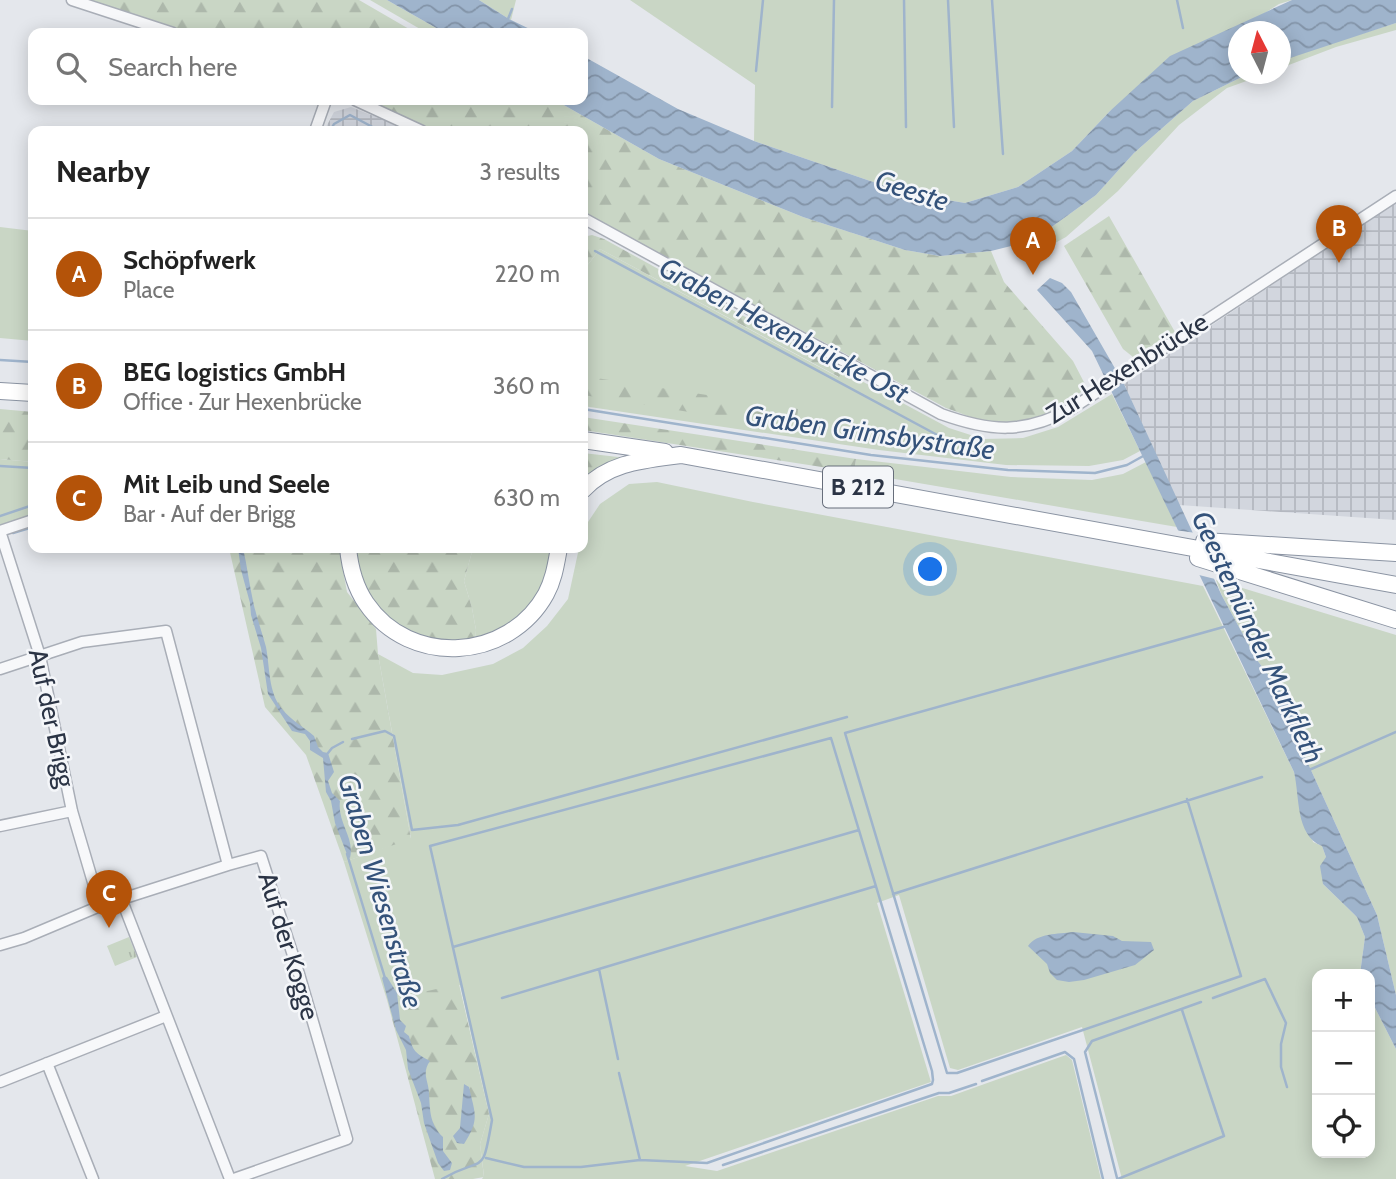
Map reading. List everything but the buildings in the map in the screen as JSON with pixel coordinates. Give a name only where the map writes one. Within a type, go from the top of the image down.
[{"type":"highway","points":[[0,391],[28,393]]},
{"type":"highway","name":"B 212","points":[[588,441],[681,455],[1214,553]]},
{"type":"highway","points":[[588,486],[601,474],[629,462],[681,455]]},
{"type":"highway","points":[[349,553],[356,584],[376,615],[395,631],[417,643],[454,649],[491,642],[523,623],[546,594],[558,553]]},
{"type":"highway","points":[[1214,553],[1396,553]]},
{"type":"highway","points":[[1214,553],[1396,585]]},
{"type":"highway","points":[[1214,553],[1396,620]]},
{"type":"street","points":[[72,0],[158,28]]},
{"type":"street","points":[[317,126],[324,105]]},
{"type":"street","points":[[366,105],[411,126]]},
{"type":"street","name":"Zur Hexenbrücke","points":[[588,221],[942,414],[989,428],[1031,426],[1053,418],[1129,372],[1396,196]]},
{"type":"street","points":[[0,531],[28,522]]},
{"type":"street","name":"Auf der Brigg","points":[[0,531],[40,656],[72,811],[100,906]]},
{"type":"street","name":"Auf der Kogge","points":[[40,656],[82,642],[166,631],[228,865],[261,856],[347,1139],[232,1179]]},
{"type":"street","points":[[0,669],[40,656]]},
{"type":"street","points":[[0,826],[72,811]]},
{"type":"street","points":[[0,945],[24,938],[121,898],[228,865]]},
{"type":"street","points":[[121,898],[232,1179]]},
{"type":"street","points":[[0,1082],[166,1016]]},
{"type":"street","points":[[47,1063],[93,1179]]},
{"type":"shaded area","points":[[351,107],[396,126],[327,126],[334,112]]},
{"type":"shaded area","points":[[1396,202],[1396,520],[1179,505],[1124,384]]},
{"type":"green space","points":[[89,0],[359,0],[407,28],[176,28]]},
{"type":"green space","points":[[370,0],[387,0],[436,28],[418,28]]},
{"type":"green space","points":[[479,0],[516,0],[511,20],[509,19]]},
{"type":"green space","points":[[630,0],[1292,0],[1279,4],[1252,21],[1228,21],[1228,36],[1110,111],[1072,151],[1018,187],[965,203],[905,193],[754,141],[755,85]]},
{"type":"green space","points":[[1396,23],[1396,30],[1336,47],[1291,64],[1291,56]]},
{"type":"green space","points":[[1228,84],[1238,84],[1227,88],[1179,125],[1118,191],[1066,237],[1044,249],[1023,251],[1019,242],[1046,231],[1096,195],[1134,153],[1193,101]]},
{"type":"green space","points":[[379,105],[564,105],[659,159],[803,217],[905,250],[940,256],[991,251],[1004,282],[1073,361],[1087,388],[1042,415],[1005,425],[992,424],[946,408],[588,215],[588,126],[424,126]]},
{"type":"green space","points":[[1109,216],[1175,332],[1133,357],[1123,349],[1064,246]]},
{"type":"green space","points":[[0,227],[28,230],[28,341],[0,338]]},
{"type":"green space","points":[[588,236],[604,239],[843,371],[839,377],[600,249],[588,265]]},
{"type":"green space","points":[[600,249],[838,377],[843,371],[949,428],[983,439],[1023,438],[1058,427],[1112,394],[1140,451],[1123,460],[1089,466],[1006,465],[879,450],[588,407],[588,265]]},
{"type":"green space","points":[[588,377],[798,409],[796,429],[588,396]]},
{"type":"green space","points":[[0,409],[28,412],[28,462],[0,459]]},
{"type":"green space","points":[[588,418],[856,459],[854,472],[588,431]]},
{"type":"green space","points":[[588,454],[627,458],[588,478]]},
{"type":"green space","points":[[0,459],[28,462],[28,518],[0,526]]},
{"type":"green space","points":[[856,459],[1011,477],[1092,480],[1123,474],[1146,462],[1177,527],[854,472]]},
{"type":"green space","points":[[657,482],[1203,586],[1294,772],[1313,842],[1322,846],[1326,857],[1323,884],[1357,917],[1365,937],[1361,969],[1312,969],[1312,1158],[1375,1158],[1375,1008],[1396,1049],[1396,1179],[1122,1179],[1082,1027],[958,1070],[950,1068],[899,895],[877,903],[931,1082],[685,1166],[717,1171],[938,1096],[951,1096],[1066,1055],[1072,1060],[1101,1179],[482,1179],[484,1176],[480,1144],[489,1114],[460,985],[387,1000],[344,862],[411,838],[378,654],[413,673],[442,675],[493,664],[523,648],[547,626],[568,599],[578,553],[588,553],[588,522],[600,504],[629,484]]},
{"type":"green space","points":[[230,553],[340,553],[347,592],[376,629],[378,654],[411,839],[344,862],[306,755],[265,707]]},
{"type":"green space","points":[[353,553],[472,553],[464,581],[476,630],[475,642],[437,643],[391,623],[371,602],[358,575]]},
{"type":"green space","points":[[472,553],[551,553],[543,584],[530,608],[510,626],[475,642],[476,630],[464,581]]},
{"type":"green space","points":[[1216,580],[1396,635],[1396,995],[1377,915],[1300,746],[1295,710],[1257,660]]},
{"type":"green space","points":[[129,937],[137,957],[115,966],[107,946]]},
{"type":"green space","points":[[459,984],[489,1114],[480,1144],[484,1177],[435,1179],[387,1000]]},
{"type":"water","points":[[387,0],[479,0],[528,28],[436,28]]},
{"type":"water","points":[[1292,0],[1396,0],[1396,23],[1291,58],[1291,21],[1246,21]]},
{"type":"water","points":[[1228,29],[1228,84],[1193,101],[1134,153],[1096,195],[1046,231],[1019,241],[1023,251],[1016,252],[1011,246],[991,251],[940,256],[905,250],[803,217],[659,159],[564,105],[588,105],[588,59],[678,109],[754,141],[905,193],[965,203],[1018,187],[1072,151],[1110,111],[1170,56]]},
{"type":"water","points":[[1050,278],[1062,283],[1071,292],[1124,384],[1222,596],[1257,660],[1295,710],[1300,746],[1377,915],[1396,995],[1396,1049],[1375,1008],[1375,969],[1361,969],[1365,937],[1357,917],[1323,884],[1320,866],[1326,857],[1322,846],[1313,841],[1303,824],[1294,772],[1092,351],[1037,290]]},
{"type":"water","points":[[239,553],[244,553],[254,607],[266,647],[274,695],[286,713],[314,736],[323,752],[328,753],[334,772],[328,781],[332,793],[340,801],[341,816],[350,843],[350,858],[335,823],[331,801],[326,792],[323,758],[310,750],[310,741],[305,734],[292,731],[268,694],[261,648]]},
{"type":"water","points":[[1073,932],[1113,936],[1122,941],[1151,942],[1154,950],[1135,965],[1084,980],[1057,980],[1050,973],[1047,964],[1028,946],[1042,936]]},
{"type":"water","points":[[384,976],[397,993],[400,1020],[406,1026],[404,1032],[409,1036],[415,1051],[430,1061],[426,1074],[430,1112],[435,1128],[443,1137],[443,1151],[452,1163],[450,1170],[444,1171],[438,1163],[424,1123],[421,1103],[408,1069],[406,1050],[396,1030],[382,978]]},
{"type":"water","points":[[464,1084],[469,1087],[475,1116],[464,1144],[457,1143],[453,1136],[460,1128]]},
{"type":"pier","points":[[1175,530],[1196,533],[1219,580],[1195,574]]},
{"type":"waterway","points":[[756,71],[763,0]]},
{"type":"waterway","points":[[832,107],[834,0]]},
{"type":"waterway","points":[[904,0],[906,127]]},
{"type":"waterway","points":[[948,0],[954,127]]},
{"type":"waterway","points":[[992,0],[1003,154]]},
{"type":"waterway","points":[[1177,0],[1183,28]]},
{"type":"waterway","points":[[508,19],[512,9]]},
{"type":"waterway","points":[[333,126],[350,115],[371,126]]},
{"type":"waterway","name":"Graben Hexenbrücke Ost","points":[[595,251],[954,444]]},
{"type":"waterway","name":"Graben Grimsbystraße","points":[[0,360],[28,362]]},
{"type":"waterway","name":"Graben Grimsbystraße","points":[[588,410],[871,455],[1008,470],[1095,473],[1127,465],[1145,455]]},
{"type":"waterway","points":[[0,466],[28,468]]},
{"type":"waterway","points":[[0,516],[28,507]]},
{"type":"waterway","points":[[13,533],[28,528]]},
{"type":"waterway","name":"Geestemünder Markfleth","points":[[1187,799],[1241,976],[957,1073],[947,1073],[845,733],[1227,626]]},
{"type":"waterway","points":[[352,739],[385,731],[394,736],[412,830],[458,825],[847,717]]},
{"type":"waterway","name":"Geestemünder Markfleth","points":[[1309,770],[1396,732]]},
{"type":"waterway","points":[[442,1179],[483,1158],[492,1120],[430,846],[831,738],[932,1071],[932,1084],[707,1163],[640,1160],[581,1167],[524,1167],[486,1158]]},
{"type":"waterway","points":[[328,753],[343,742]]},
{"type":"waterway","points":[[893,894],[1262,777]]},
{"type":"waterway","points":[[453,947],[859,830]]},
{"type":"waterway","name":"Graben Wiesenstraße","points":[[347,854],[385,978]]},
{"type":"waterway","points":[[599,969],[876,886]]},
{"type":"waterway","points":[[502,998],[599,969],[618,1059]]},
{"type":"waterway","points":[[1213,998],[1265,979],[1286,1023],[1281,1044],[1281,1067],[1287,1087]]},
{"type":"waterway","points":[[1117,1178],[1085,1052],[1092,1041],[1201,1002]]},
{"type":"waterway","points":[[1118,1179],[1224,1136],[1182,1010]]},
{"type":"waterway","points":[[982,1081],[1065,1052],[1074,1059],[1103,1179]]},
{"type":"waterway","points":[[619,1073],[640,1160]]},
{"type":"waterway","points":[[723,1165],[939,1093],[949,1093],[976,1084]]},
{"type":"place","name":"BEG logistics GmbH","points":[[1339,263]]},
{"type":"place","name":"Schöpfwerk","points":[[1033,275]]},
{"type":"place","name":"Mit Leib und Seele","points":[[109,928]]},
{"type":"water label","name":"Geeste","points":[[912,190]]}]
